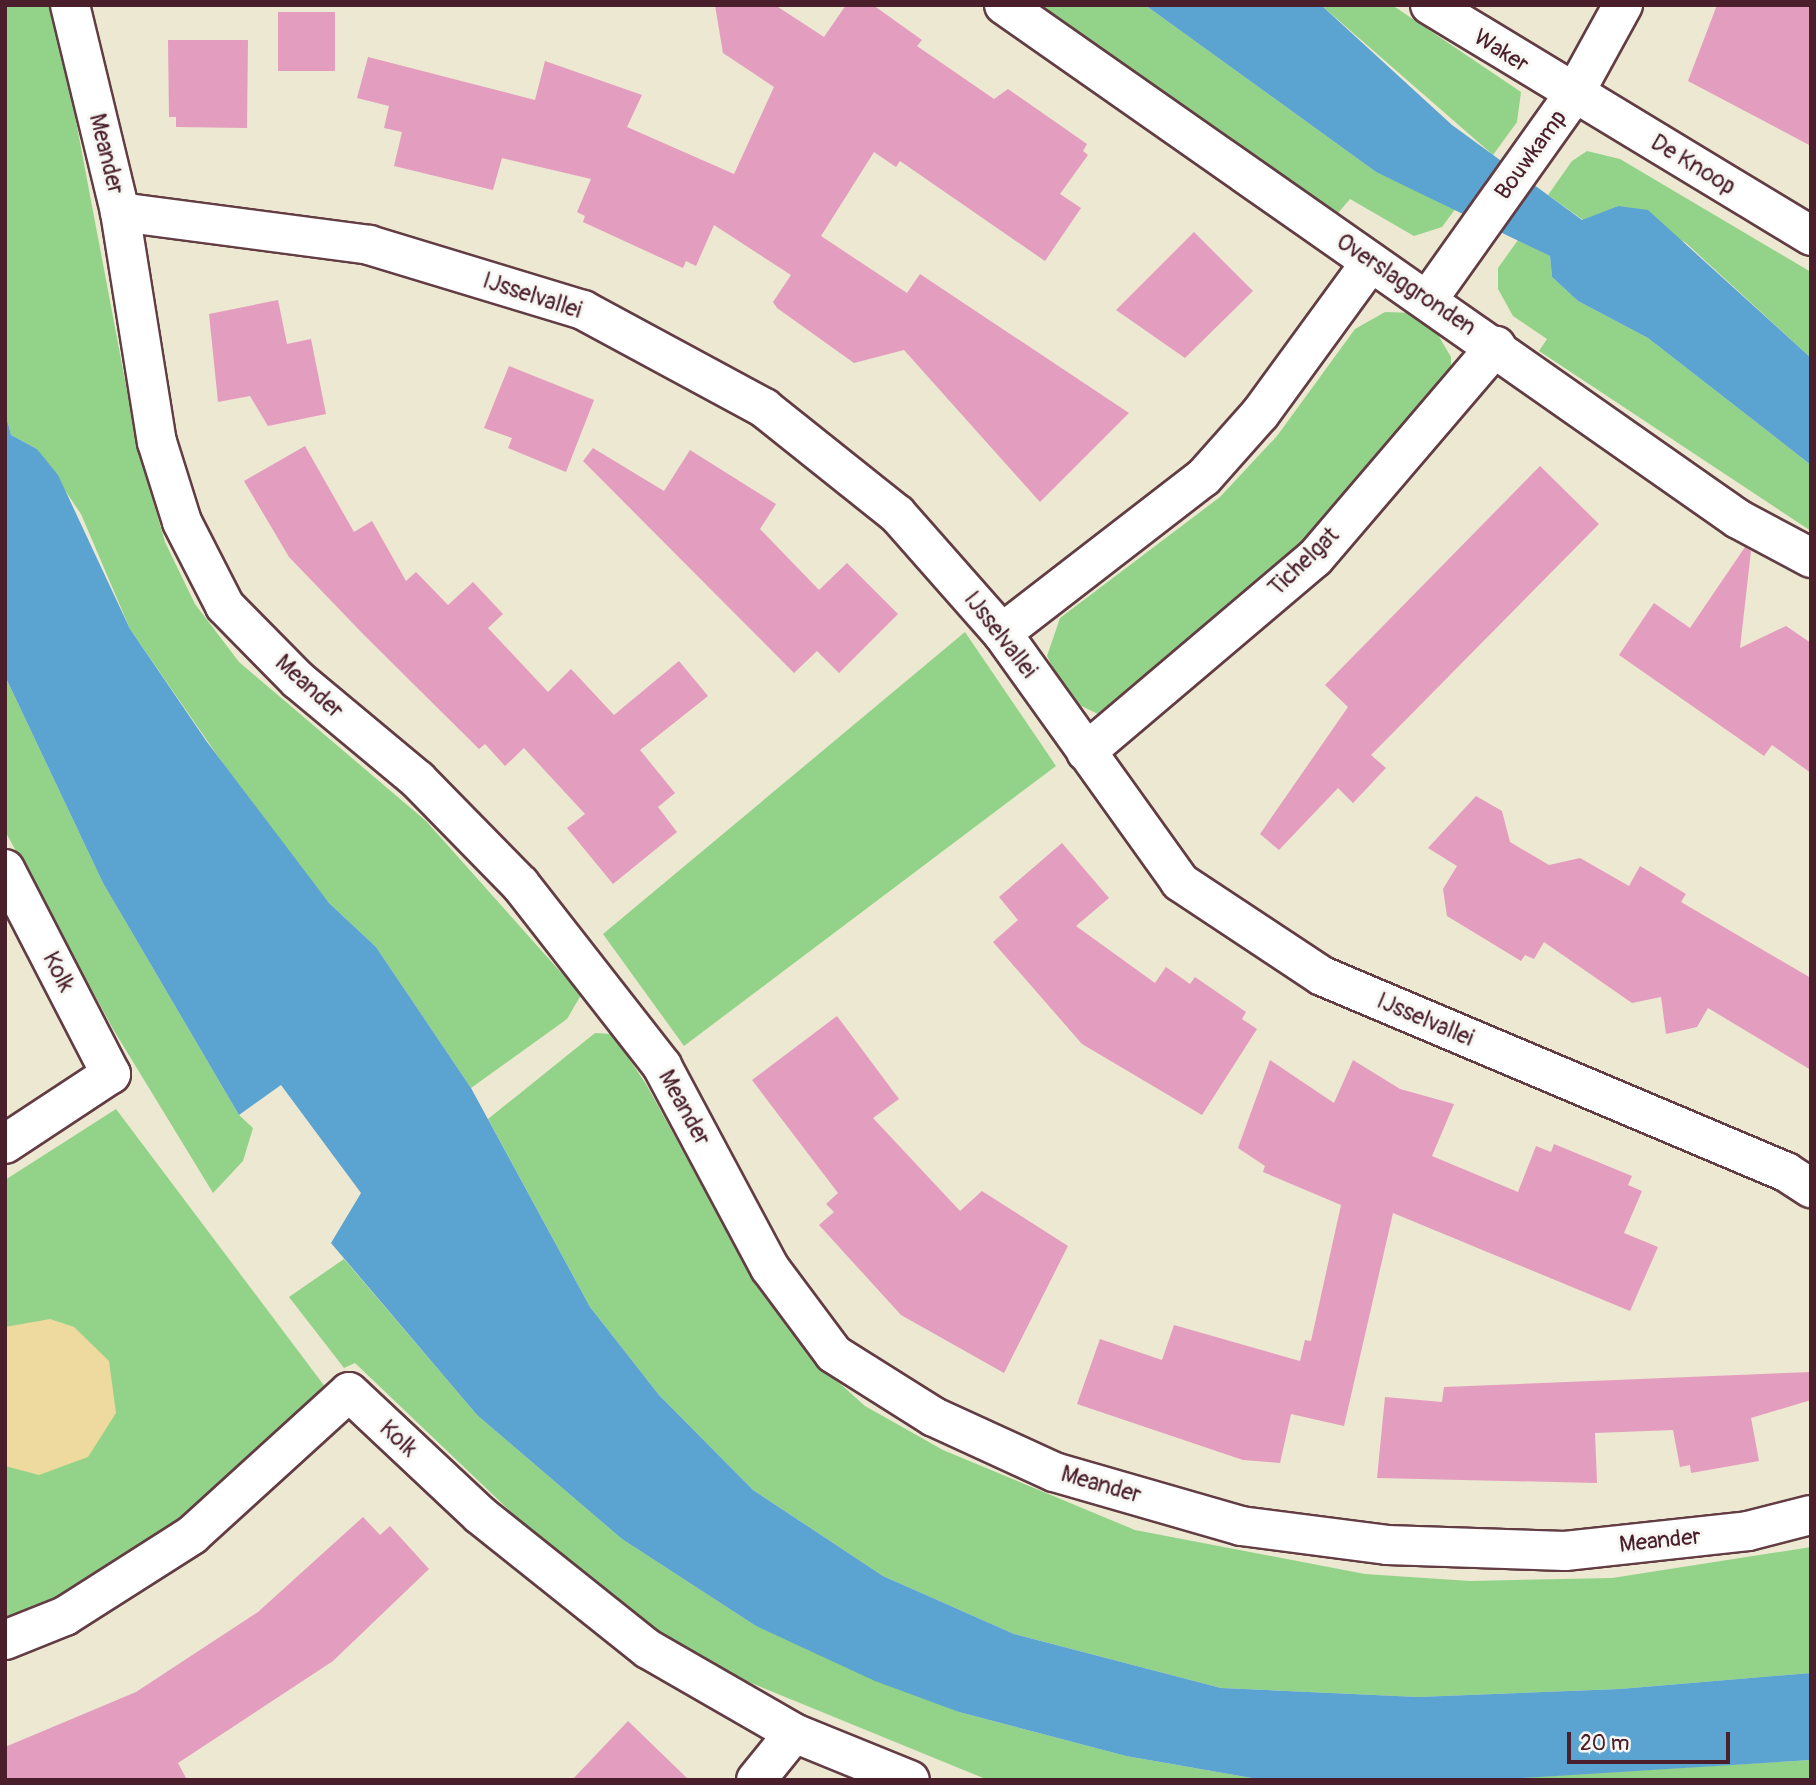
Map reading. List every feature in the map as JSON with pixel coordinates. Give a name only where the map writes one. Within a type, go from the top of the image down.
[{"type":"street","name":"Meander","points":[[70,5],[120,212],[157,442],[182,522],[225,606],[298,680],[418,780],[520,884],[662,1066],[770,1268],[834,1354],[933,1418],[1054,1472],[1241,1526],[1387,1545],[1565,1551],[1748,1531],[1811,1515]]},
{"type":"street","name":"Overslaggronden","points":[[1004,5],[1371,262],[1429,298],[1738,519],[1811,558]]},
{"type":"street","name":"Waker","points":[[1430,5],[1574,94]]},
{"type":"street","name":"Bouwkamp","points":[[1429,298],[1574,94],[1623,5]]},
{"type":"street","name":"De Knoop","points":[[1574,94],[1811,236]]},
{"type":"street","name":"IJsselvallei","points":[[120,212],[369,245],[583,310],[764,408],[897,514],[1002,632],[1180,882],[1322,976],[1786,1172],[1811,1188]]},
{"type":"street","points":[[1002,632],[1204,477],[1260,414],[1371,262]]},
{"type":"street","name":"Tichelgat","points":[[1086,752],[1315,558],[1496,346]]},
{"type":"street","name":"Kolk","points":[[5,869],[111,1074],[5,1144]]},
{"type":"street","name":"Kolk","points":[[5,1640],[65,1616],[192,1535],[349,1392],[480,1515],[649,1648],[794,1733]]},
{"type":"street","points":[[756,1780],[794,1733],[910,1780]]},
{"type":"green space","points":[[5,5],[54,5],[138,449],[165,542],[195,604],[239,662],[426,821],[581,995],[567,1019],[471,1088],[376,947],[329,903],[253,807],[130,629],[81,514],[37,449],[11,435],[5,412]]},
{"type":"green space","points":[[1037,5],[1145,5],[1376,172],[1456,208],[1442,227],[1414,236],[1350,199],[1338,213]]},
{"type":"green space","points":[[1321,5],[1392,5],[1521,92],[1517,122],[1493,155]]},
{"type":"green space","points":[[1587,151],[1620,159],[1811,272],[1811,358],[1686,243],[1618,206],[1583,220],[1548,195],[1572,161]]},
{"type":"green space","points":[[1518,240],[1550,256],[1552,277],[1578,301],[1648,338],[1811,465],[1811,531],[1539,351],[1547,339],[1513,316],[1498,289],[1498,268]]},
{"type":"green space","points":[[1385,312],[1415,313],[1431,323],[1451,357],[1451,378],[1314,542],[1100,715],[1069,700],[1047,656],[1060,618],[1220,497],[1277,436],[1355,329]]},
{"type":"green space","points":[[965,632],[1056,766],[684,1046],[603,934]]},
{"type":"green space","points":[[5,676],[103,883],[239,1115],[253,1128],[243,1161],[213,1193],[113,1029],[5,831]]},
{"type":"green space","points":[[595,1033],[612,1034],[646,1084],[752,1277],[809,1356],[865,1406],[943,1450],[1135,1530],[1365,1574],[1470,1581],[1612,1578],[1811,1547],[1811,1673],[1620,1689],[1418,1697],[1221,1688],[1014,1634],[883,1576],[753,1490],[659,1395],[590,1307],[488,1119]]},
{"type":"green space","points":[[116,1109],[326,1388],[194,1511],[121,1565],[5,1624],[5,1180]]},
{"type":"green space","points":[[344,1259],[477,1415],[622,1539],[756,1626],[959,1712],[1126,1756],[1263,1780],[988,1780],[724,1672],[635,1618],[534,1534],[355,1363],[344,1368],[289,1297]]},
{"type":"green space","points":[[1811,1760],[1811,1780],[1490,1780],[1578,1774]]},
{"type":"sand","points":[[50,1319],[74,1327],[109,1361],[116,1413],[88,1457],[39,1475],[5,1466],[5,1327]]},
{"type":"water","points":[[1145,5],[1321,5],[1452,125],[1582,220],[1618,206],[1648,210],[1811,358],[1811,465],[1648,338],[1578,301],[1552,277],[1550,256],[1376,172]]},
{"type":"water","points":[[5,412],[11,435],[37,449],[58,475],[130,629],[207,742],[329,903],[376,947],[471,1088],[590,1307],[659,1395],[753,1490],[883,1576],[1014,1634],[1221,1688],[1418,1697],[1620,1689],[1811,1673],[1811,1760],[1490,1780],[1263,1780],[1126,1756],[959,1712],[875,1681],[756,1626],[622,1539],[477,1415],[331,1243],[361,1193],[281,1085],[239,1115],[103,883],[5,676]]},
{"type":"building","points":[[715,5],[775,5],[824,37],[846,5],[873,5],[922,40],[917,46],[994,99],[1008,89],[1087,144],[1083,151],[1088,155],[1060,194],[1081,208],[1045,261],[900,161],[896,167],[874,152],[821,236],[907,293],[920,274],[1129,413],[1040,502],[904,350],[854,363],[777,308],[773,302],[791,275],[714,225],[696,266],[686,261],[683,268],[583,222],[585,216],[577,212],[591,179],[502,158],[493,190],[394,166],[402,132],[384,128],[389,106],[357,98],[368,57],[535,100],[545,61],[642,95],[627,127],[734,174],[774,87],[723,53]]},
{"type":"building","points":[[1717,5],[1811,5],[1811,146],[1688,81]]},
{"type":"building","points":[[278,12],[335,12],[335,71],[278,71]]},
{"type":"building","points":[[168,40],[248,40],[247,128],[176,127],[176,117],[169,117]]},
{"type":"building","points":[[1194,232],[1253,291],[1185,358],[1116,310]]},
{"type":"building","points":[[278,300],[287,344],[311,339],[326,414],[268,426],[250,396],[218,402],[209,314]]},
{"type":"building","points":[[509,366],[594,400],[566,472],[508,448],[512,438],[484,428]]},
{"type":"building","points":[[305,446],[354,532],[372,521],[406,581],[416,572],[448,605],[473,582],[503,614],[488,628],[548,692],[571,669],[614,715],[679,661],[708,696],[640,750],[675,793],[658,807],[677,832],[613,884],[567,828],[585,814],[524,748],[505,766],[485,744],[479,749],[364,635],[289,557],[244,481]]},
{"type":"building","points":[[593,448],[664,491],[690,450],[776,504],[760,529],[819,590],[847,563],[898,614],[839,673],[817,651],[794,673],[583,461]]},
{"type":"building","points":[[1540,466],[1599,524],[1371,755],[1386,768],[1353,803],[1338,788],[1279,850],[1260,834],[1348,707],[1325,685]]},
{"type":"building","points":[[1745,547],[1751,551],[1740,648],[1786,626],[1811,643],[1811,773],[1772,745],[1764,756],[1619,655],[1654,603],[1690,628]]},
{"type":"building","points":[[1476,796],[1502,811],[1510,842],[1549,865],[1580,858],[1629,886],[1640,866],[1686,894],[1681,902],[1811,978],[1811,1070],[1708,1008],[1697,1027],[1666,1034],[1661,997],[1632,1003],[1544,942],[1534,959],[1525,955],[1521,961],[1447,916],[1443,889],[1457,866],[1428,848]]},
{"type":"building","points":[[1062,843],[1109,898],[1076,926],[1155,983],[1166,967],[1190,984],[1195,977],[1246,1012],[1242,1019],[1257,1029],[1202,1115],[1082,1044],[993,942],[1018,920],[999,897]]},
{"type":"building","points":[[837,1016],[899,1099],[873,1118],[960,1211],[982,1191],[1068,1246],[1004,1373],[901,1315],[819,1225],[834,1212],[826,1204],[838,1193],[752,1080]]},
{"type":"building","points":[[1270,1060],[1334,1103],[1353,1060],[1400,1089],[1454,1104],[1432,1156],[1518,1192],[1536,1146],[1551,1152],[1554,1144],[1632,1176],[1628,1185],[1642,1191],[1624,1233],[1658,1247],[1630,1311],[1393,1213],[1344,1426],[1291,1414],[1280,1463],[1243,1460],[1077,1404],[1100,1339],[1162,1360],[1174,1325],[1300,1361],[1305,1340],[1311,1341],[1341,1205],[1263,1172],[1265,1166],[1238,1148]]},
{"type":"building","points":[[1811,1372],[1811,1400],[1751,1418],[1759,1461],[1691,1473],[1690,1465],[1680,1467],[1673,1430],[1595,1433],[1597,1483],[1377,1478],[1385,1397],[1442,1402],[1444,1387]]},
{"type":"building","points":[[363,1517],[380,1535],[390,1526],[429,1569],[333,1661],[178,1763],[187,1780],[5,1780],[5,1747],[136,1692],[258,1612]]},
{"type":"building","points":[[628,1721],[689,1780],[572,1780]]}]
